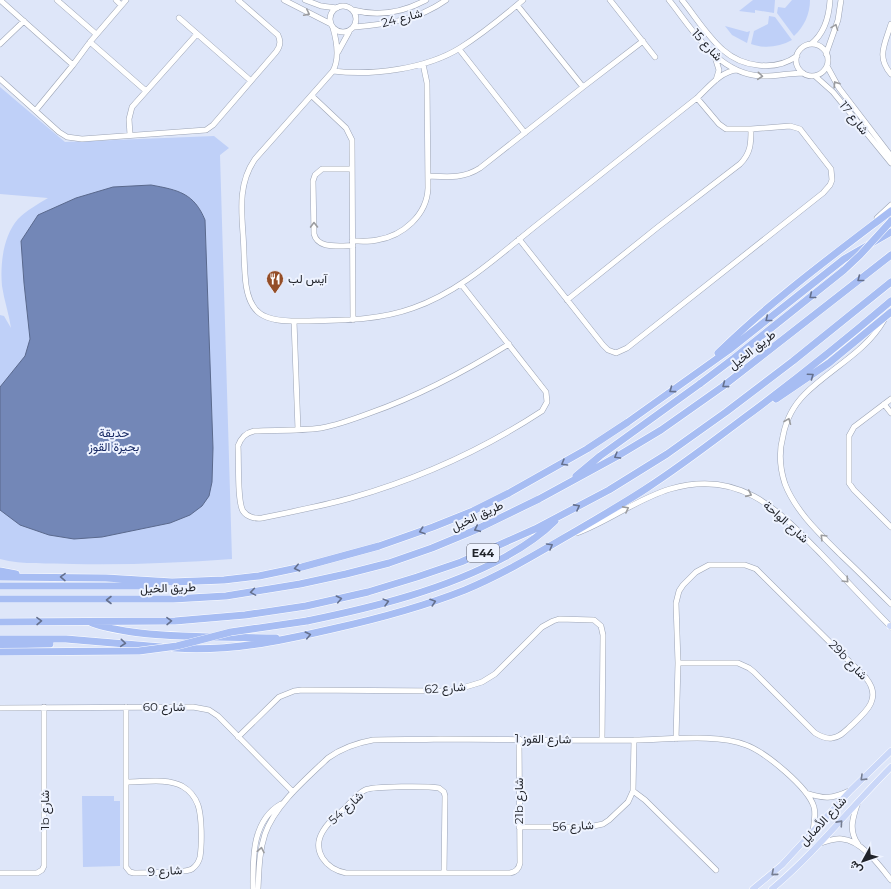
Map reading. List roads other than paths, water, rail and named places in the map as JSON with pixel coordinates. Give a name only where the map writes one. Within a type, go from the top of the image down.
[{"type":"highway","points":[[704,368],[763,312],[826,260],[891,211]]},
{"type":"highway","points":[[566,485],[600,456],[734,358],[844,270],[891,222]]},
{"type":"highway","points":[[0,586],[141,586],[172,582],[224,580],[281,572],[351,554],[439,525],[503,496],[564,463],[608,436],[740,341],[844,259],[891,232]]},
{"type":"highway","name":"طريق الخيل","points":[[0,599],[191,599],[243,593],[323,579],[389,563],[432,548],[495,521],[566,485],[644,440],[702,402],[891,255]]},
{"type":"highway","name":"E44","points":[[0,622],[175,621],[222,618],[281,610],[347,597],[396,584],[461,562],[511,541],[623,482],[707,427],[793,361],[891,282]]},
{"type":"highway","points":[[0,639],[66,639],[172,648],[209,649],[239,647],[290,639],[377,618],[451,595],[504,572],[624,503],[667,475],[827,355],[891,301]]},
{"type":"highway","points":[[754,410],[778,398],[813,375],[889,314]]},
{"type":"highway","points":[[0,652],[113,652],[152,650],[184,644],[231,632],[308,621],[387,602],[428,590],[469,575],[495,563],[530,542],[560,516]]},
{"type":"highway","points":[[0,571],[9,572],[22,577]]},
{"type":"highway","points":[[0,577],[106,578],[172,582]]},
{"type":"highway","points":[[88,621],[111,629],[162,635],[214,638],[290,639]]},
{"type":"highway","points":[[0,645],[100,641]]},
{"type":"main road","name":"شارع الأصايل","points":[[753,889],[782,866],[851,790],[891,751]]},
{"type":"main road","name":"شارع الأصايل","points":[[772,889],[821,843],[891,767]]},
{"type":"street","points":[[0,0],[73,65]]},
{"type":"street","points":[[57,0],[96,34]]},
{"type":"street","points":[[116,0],[121,5]]},
{"type":"street","points":[[36,110],[96,34],[126,0]]},
{"type":"street","points":[[0,79],[59,132],[72,138],[82,139],[206,130],[213,126],[278,49],[280,40],[275,33],[238,0]]},
{"type":"street","points":[[284,0],[332,26],[340,33],[349,32]]},
{"type":"street","points":[[305,0],[321,6],[337,8],[346,6],[353,10],[357,20],[355,27],[349,32],[337,55]]},
{"type":"street","name":"شارع 24","points":[[353,10],[368,14],[385,14],[406,9],[426,0]]},
{"type":"street","name":"شارع 24","points":[[355,27],[382,25],[406,20],[430,10],[446,0]]},
{"type":"street","points":[[333,71],[373,73],[423,64],[459,49],[478,36],[523,0]]},
{"type":"street","name":"شارع 15","points":[[669,0],[713,54],[723,63],[751,75],[765,76],[803,73]]},
{"type":"street","points":[[811,44],[822,48],[828,58],[827,66],[822,72],[815,76],[803,73],[798,67],[797,56],[802,48],[811,44],[824,28],[828,16],[830,0]]},
{"type":"street","points":[[826,54],[838,20],[841,0]]},
{"type":"street","points":[[612,1],[656,57]]},
{"type":"street","name":"شارع 15","points":[[685,1],[718,44],[727,53],[741,61],[767,66],[786,62],[797,56]]},
{"type":"street","points":[[517,5],[583,87]]},
{"type":"street","points":[[337,8],[330,16],[337,43],[336,65],[333,71],[255,159],[245,178],[242,193],[246,285],[250,301],[260,314],[275,320],[353,320],[384,316],[412,308],[434,299],[461,284],[697,98],[727,72],[737,70]]},
{"type":"street","points":[[179,18],[251,81]]},
{"type":"street","points":[[0,44],[24,21]]},
{"type":"street","points":[[891,24],[882,58],[885,66],[891,74]]},
{"type":"street","points":[[130,135],[130,111],[197,34]]},
{"type":"street","points":[[90,42],[146,91]]},
{"type":"street","points":[[428,176],[454,177],[473,172],[643,42]]},
{"type":"street","points":[[459,49],[524,133]]},
{"type":"street","points":[[713,54],[719,70],[715,82]]},
{"type":"street","points":[[352,170],[322,169],[315,175],[313,184],[314,234],[320,243],[325,245],[352,243],[385,238],[403,230],[419,215],[428,197],[428,83],[423,64]]},
{"type":"street","name":"17 شارع","points":[[827,66],[839,88],[891,156]]},
{"type":"street","name":"17 شارع","points":[[815,76],[833,92],[891,163]]},
{"type":"street","points":[[312,96],[342,123],[350,134],[352,146],[353,320]]},
{"type":"street","points":[[519,239],[606,348],[616,353],[624,350],[827,190],[832,180],[831,169],[800,129],[790,126],[730,129],[722,127],[697,98]]},
{"type":"street","points":[[567,300],[740,164],[748,154],[751,147],[751,128]]},
{"type":"street","points":[[851,242],[891,205]]},
{"type":"street","points":[[461,284],[509,344],[546,392],[547,402],[542,411],[468,452],[434,468],[385,487],[344,500],[307,509],[257,518],[247,515],[241,506],[240,501],[238,446],[242,438],[249,432],[298,430],[333,425],[405,400],[457,376],[509,344]]},
{"type":"street","name":"شارع الواحة","points":[[889,314],[875,334],[867,342],[806,392],[797,403],[786,425],[780,454],[785,484],[801,511],[822,535],[891,604]]},
{"type":"street","points":[[294,321],[298,430]]},
{"type":"street","points":[[891,399],[854,427],[850,433],[848,475],[851,487],[891,527]]},
{"type":"street","points":[[884,404],[891,413]]},
{"type":"street","name":"شارع الواحة","points":[[565,537],[592,527],[648,498],[671,489],[695,484],[713,484],[730,487],[755,496],[776,510],[800,532],[891,626]]},
{"type":"street","name":"29b شارع","points":[[676,739],[678,663],[677,597],[683,586],[696,572],[709,565],[745,565],[756,569],[761,573],[866,678],[872,687],[873,697],[872,702],[866,712],[842,734],[832,738],[826,738],[815,733],[754,672],[744,665],[732,662],[678,663]]},
{"type":"street","name":"شارع 62","points":[[238,737],[280,697],[294,691],[440,691],[460,689],[475,685],[495,674],[547,623],[559,619],[594,620],[598,622],[602,630],[602,740]]},
{"type":"street","name":"1b شارع","points":[[0,873],[37,873],[42,870],[44,866],[44,707]]},
{"type":"street","name":"شارع 9","points":[[126,707],[126,863],[128,870],[134,873],[185,871],[195,866],[200,856],[201,835],[200,814],[195,798],[189,791],[168,782],[127,782]]},
{"type":"street","name":"شارع 60","points":[[0,708],[204,708],[218,716],[293,792]]},
{"type":"street","name":"21b شارع","points":[[519,739],[520,863]]},
{"type":"street","name":"شارع القوز 1","points":[[258,889],[259,861],[263,839],[270,822],[284,802],[328,758],[345,747],[381,740],[721,739],[746,744],[773,760],[806,793],[814,807],[813,831]]},
{"type":"street","points":[[634,740],[633,791],[645,800],[716,870]]},
{"type":"street","name":"شارع 54","points":[[444,873],[445,796],[444,792],[439,788],[373,788],[365,790],[326,826],[320,836],[318,844],[319,852],[327,864],[338,871],[351,873],[444,873],[510,873],[517,870],[520,863]]},
{"type":"street","points":[[806,793],[818,797],[829,798],[851,790]]},
{"type":"street","name":"شارع 56","points":[[519,827],[589,827],[603,824],[628,802],[633,791]]},
{"type":"street","points":[[859,800],[852,824],[852,832],[860,846],[891,880]]},
{"type":"street","name":"شارع القوز 1","points":[[253,889],[254,850],[260,829],[269,814],[284,802]]},
{"type":"street","points":[[821,843],[841,839],[854,842],[860,846]]},
{"type":"place","name":"آيس لب","points":[[275,294]]},
{"type":"park label","name":"حديقة بحيرة القوز","points":[[114,440]]}]
